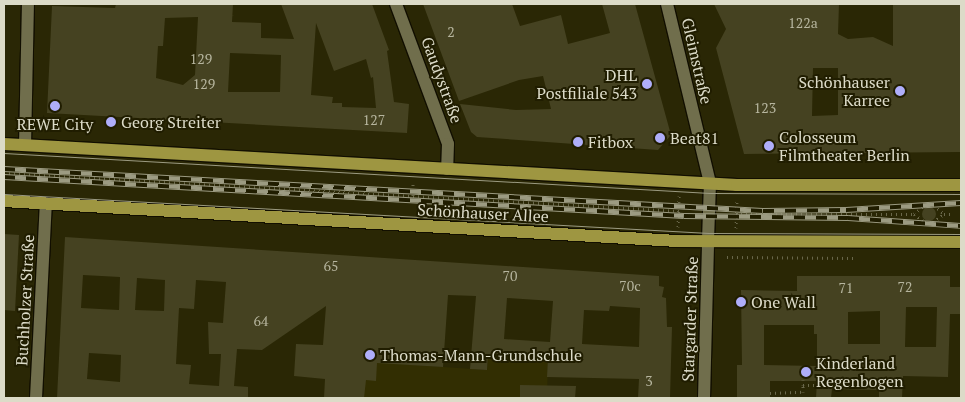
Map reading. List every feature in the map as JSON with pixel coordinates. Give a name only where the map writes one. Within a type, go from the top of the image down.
[{"type":"main road","points":[[4,144],[710,183],[961,185]]},
{"type":"main road","name":"Schönhauser Allee","points":[[4,201],[708,242],[961,242]]},
{"type":"street","points":[[25,145],[28,4]]},
{"type":"street","name":"Gaudystraße","points":[[396,4],[448,144],[447,169]]},
{"type":"street","name":"Gleimstraße","points":[[667,4],[710,183],[708,242]]},
{"type":"street","name":"Buchholzer Straße","points":[[36,398],[46,203]]},
{"type":"street","name":"Stargarder Straße","points":[[704,398],[708,242]]},
{"type":"path","points":[[4,173],[679,211]]},
{"type":"path","points":[[413,181],[413,196]]},
{"type":"path","points":[[678,227],[679,196]]},
{"type":"path","points":[[736,199],[736,229]]},
{"type":"path","points":[[914,214],[924,206],[934,205],[944,214]]},
{"type":"path","points":[[736,214],[914,214],[925,222],[933,222],[944,214],[954,214]]},
{"type":"path","points":[[770,393],[803,392],[804,380]]},
{"type":"path","points":[[803,385],[817,385]]},
{"type":"shaded area","name":"Thomas-Mann-Grundschule","points":[[341,346],[400,364],[487,370],[488,353],[531,356],[548,360],[547,398],[338,398]]},
{"type":"building","points":[[116,4],[233,4],[232,22],[261,23],[261,38],[294,39],[281,4],[372,4],[389,50],[387,51],[394,102],[409,104],[407,133],[47,113],[52,6],[115,8]],"holes":[[[198,17],[195,75],[183,85],[156,78],[158,46],[163,46],[165,18]],[[316,23],[334,71],[366,59],[371,78],[373,77],[376,108],[342,107],[342,103],[332,103],[333,97],[311,95]],[[230,53],[281,55],[280,92],[228,92]]]},
{"type":"building","points":[[423,4],[512,4],[520,26],[561,15],[568,44],[610,33],[602,4],[635,4],[671,135],[658,150],[477,137],[471,132],[460,104],[516,110],[551,109],[543,76],[519,80],[459,101]]},
{"type":"building","points":[[714,4],[839,4],[838,34],[848,39],[873,37],[893,46],[893,4],[961,4],[961,152],[744,154],[716,48],[726,29]],"holes":[[[813,68],[838,68],[838,115],[812,116]]]},
{"type":"building","points":[[926,207],[932,207],[936,214],[932,221],[926,221],[922,217],[922,211]]},
{"type":"building","points":[[4,234],[19,235],[15,311],[4,310]]},
{"type":"building","points":[[65,237],[659,276],[659,286],[664,287],[662,297],[666,298],[667,327],[672,327],[670,398],[638,398],[639,379],[547,377],[548,357],[488,354],[487,370],[470,369],[476,296],[448,295],[443,367],[377,363],[376,381],[366,380],[364,398],[324,398],[325,379],[294,376],[296,344],[323,345],[326,306],[262,350],[237,349],[234,386],[248,387],[248,398],[57,398]],"holes":[[[83,275],[120,277],[119,310],[81,308]],[[137,278],[165,280],[164,311],[135,310]],[[196,280],[226,282],[223,323],[208,322],[209,354],[221,354],[219,386],[189,384],[191,365],[176,364],[179,308],[194,309]],[[507,298],[553,301],[550,342],[504,339]],[[610,306],[640,308],[639,347],[582,344],[584,310],[609,311]],[[89,353],[121,355],[120,382],[87,379]]]},
{"type":"building","points":[[797,276],[950,276],[950,287],[961,287],[961,314],[950,314],[948,377],[903,376],[902,398],[879,398],[879,390],[832,389],[831,398],[816,398],[817,381],[770,381],[770,398],[737,398],[737,365],[742,365],[741,290],[797,291]],"holes":[[[906,307],[937,307],[936,347],[905,347]],[[880,311],[880,344],[848,344],[848,312]],[[764,325],[814,325],[814,334],[817,334],[817,366],[764,365]]]},
{"type":"building","points":[[520,385],[576,386],[575,398],[520,398]]},
{"type":"tram line","points":[[4,153],[710,193],[961,194]]},
{"type":"tram line","points":[[4,194],[709,233],[961,234]]},
{"type":"railway","points":[[4,169],[763,211],[846,210],[961,203]]},
{"type":"railway","points":[[4,177],[684,216],[848,218],[961,226]]},
{"type":"place","name":"DHL Postfiliale 543","points":[[647,84]]},
{"type":"place","name":"Schönhauser Karree","points":[[900,91]]},
{"type":"place","name":"REWE City","points":[[55,106]]},
{"type":"place","name":"Georg Streiter","points":[[111,122]]},
{"type":"place","name":"Beat81","points":[[660,138]]},
{"type":"place","name":"Fitbox","points":[[578,142]]},
{"type":"place","name":"Colosseum Filmtheater Berlin","points":[[769,146]]},
{"type":"place","name":"One Wall","points":[[741,302]]},
{"type":"place","name":"Thomas-Mann-Grundschule","points":[[370,355]]},
{"type":"place","name":"Kinderland Regenbogen","points":[[806,372]]}]
